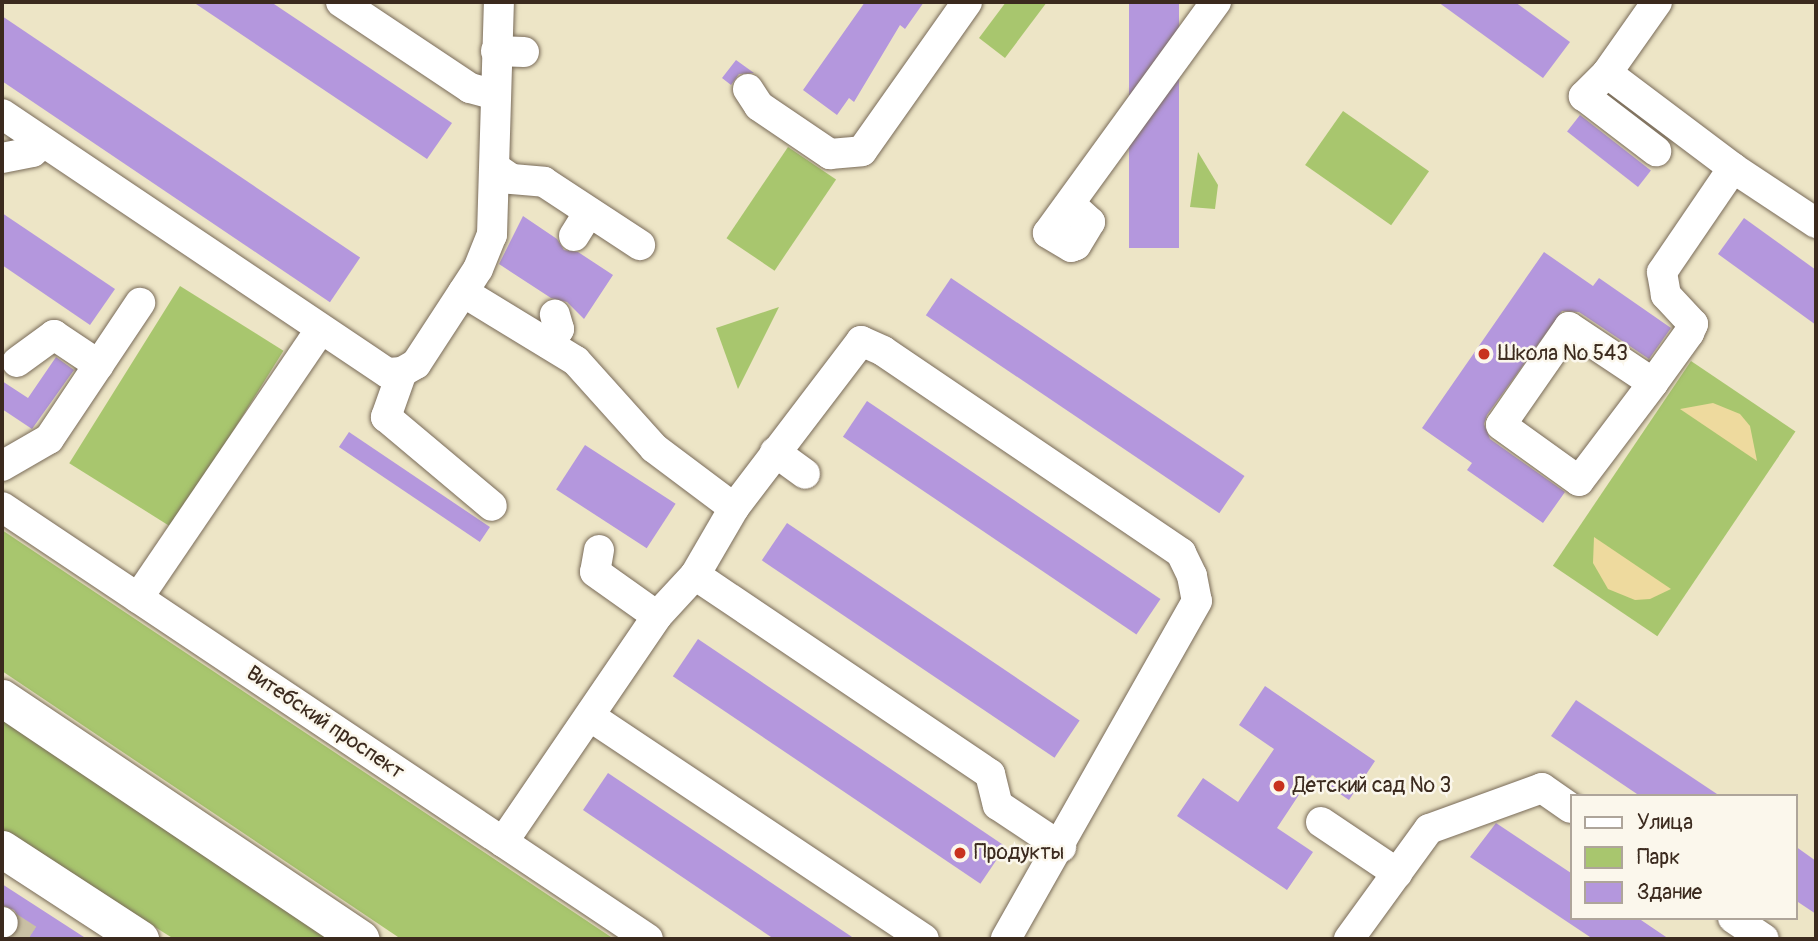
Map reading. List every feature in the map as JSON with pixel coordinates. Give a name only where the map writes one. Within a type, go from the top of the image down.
[{"type":"main road","points":[[2,698],[361,939]]},
{"type":"main road","points":[[3,853],[140,939]]},
{"type":"street","points":[[341,2],[470,88],[493,94]]},
{"type":"street","points":[[2,114],[44,143],[101,196],[321,329],[388,373],[402,372],[416,364],[464,292],[492,235],[497,169],[493,94],[510,51],[499,2]]},
{"type":"street","points":[[748,89],[759,106],[830,154],[862,151],[967,2]]},
{"type":"street","points":[[1070,204],[1216,2]]},
{"type":"street","points":[[1656,151],[1584,96],[1607,73],[1657,2]]},
{"type":"street","points":[[1607,73],[1733,168],[1816,223]]},
{"type":"street","points":[[2,158],[32,152],[44,143]]},
{"type":"street","points":[[1653,383],[1569,327],[1501,425],[1579,481],[1653,383],[1693,324],[1666,295],[1662,272],[1733,168]]},
{"type":"street","points":[[497,169],[512,179],[544,182],[581,224],[640,245]]},
{"type":"street","points":[[464,292],[576,361],[654,449],[734,508]]},
{"type":"street","points":[[2,466],[49,439],[140,303]]},
{"type":"street","points":[[549,344],[559,329],[555,315]]},
{"type":"street","points":[[138,598],[321,329]]},
{"type":"street","points":[[17,362],[54,335],[99,365]]},
{"type":"street","points":[[503,842],[591,718],[657,616],[695,575],[734,508],[861,341],[883,351],[1181,553],[1197,601],[1061,847],[1006,939]]},
{"type":"street","points":[[402,372],[386,417],[492,506]]},
{"type":"street","points":[[775,452],[805,474]]},
{"type":"street","name":"Витебский проспект","points":[[2,507],[648,939]]},
{"type":"street","points":[[599,550],[596,572],[657,616]]},
{"type":"street","points":[[695,575],[989,774],[999,805],[1061,847]]},
{"type":"street","points":[[591,718],[924,939]]},
{"type":"street","points":[[1349,939],[1429,829],[1542,788],[1570,807]]},
{"type":"street","points":[[1321,822],[1397,873]]},
{"type":"street","points":[[1736,920],[1764,939]]},
{"type":"green space","points":[[1006,2],[1047,2],[1005,58],[979,38]]},
{"type":"green space","points":[[1343,111],[1429,171],[1391,225],[1305,165]]},
{"type":"green space","points":[[788,147],[836,179],[775,271],[726,238]]},
{"type":"green space","points":[[1198,152],[1218,185],[1215,209],[1190,207]]},
{"type":"green space","points":[[180,286],[283,351],[173,528],[69,463]]},
{"type":"green space","points":[[779,307],[738,389],[716,328]]},
{"type":"green space","points":[[1691,361],[1795,431],[1657,636],[1553,566]]},
{"type":"green space","points":[[2,530],[614,939],[401,939],[2,671]]},
{"type":"green space","points":[[2,719],[331,939],[174,939],[2,831]]},
{"type":"sand","points":[[1713,403],[1740,414],[1750,426],[1757,461],[1680,409]]},
{"type":"sand","points":[[1594,537],[1671,589],[1650,599],[1635,600],[1608,589],[1593,563]]},
{"type":"building","points":[[193,2],[271,2],[452,123],[427,159]]},
{"type":"building","points":[[865,2],[924,2],[905,29],[900,25],[854,102],[849,98],[837,115],[803,90]]},
{"type":"building","points":[[1129,2],[1179,2],[1179,248],[1129,248]]},
{"type":"building","points":[[1438,2],[1515,2],[1570,42],[1543,78]]},
{"type":"building","points":[[2,16],[360,258],[330,302],[2,81]]},
{"type":"building","points":[[736,60],[754,73],[739,74],[731,85],[722,78]]},
{"type":"building","points":[[1580,115],[1651,170],[1638,187],[1567,132]]},
{"type":"building","points":[[2,213],[115,289],[90,325],[2,265]]},
{"type":"building","points":[[523,216],[557,239],[564,250],[578,252],[613,275],[584,319],[567,302],[551,298],[499,264]]},
{"type":"building","points":[[1744,218],[1816,270],[1816,325],[1718,254]]},
{"type":"building","points":[[1544,252],[1593,286],[1599,278],[1671,328],[1649,359],[1579,312],[1562,311],[1487,415],[1484,424],[1490,439],[1565,492],[1543,523],[1467,470],[1472,463],[1422,428]]},
{"type":"building","points":[[951,278],[1244,476],[1219,513],[926,315]]},
{"type":"building","points":[[56,357],[74,370],[32,429],[2,409],[2,381],[28,398]]},
{"type":"building","points":[[867,401],[1160,599],[1136,635],[843,437]]},
{"type":"building","points":[[349,432],[490,527],[480,542],[339,447]]},
{"type":"building","points":[[585,445],[676,504],[647,548],[556,489]]},
{"type":"building","points":[[787,523],[1080,720],[1054,758],[762,560]]},
{"type":"building","points":[[698,639],[1006,846],[980,884],[673,676]]},
{"type":"building","points":[[1265,686],[1375,761],[1349,800],[1312,775],[1277,828],[1313,852],[1287,890],[1177,816],[1203,778],[1238,802],[1274,749],[1239,725]]},
{"type":"building","points":[[1576,700],[1717,794],[1637,794],[1551,736]]},
{"type":"building","points":[[608,773],[855,939],[774,939],[583,810]]},
{"type":"building","points":[[1496,823],[1570,872],[1570,920],[1641,920],[1669,939],[1593,939],[1470,857]]},
{"type":"building","points":[[1797,847],[1816,861],[1816,914],[1797,901]]},
{"type":"building","points":[[2,884],[87,939],[9,939],[20,928],[20,919],[14,910],[2,905]]},
{"type":"tunnel","points":[[3,923],[28,939]]},
{"type":"place","name":"Школа № 543","points":[[1484,354]]},
{"type":"place","name":"Детский сад № 3","points":[[1279,786]]},
{"type":"place","name":"Продукты","points":[[960,853]]}]
